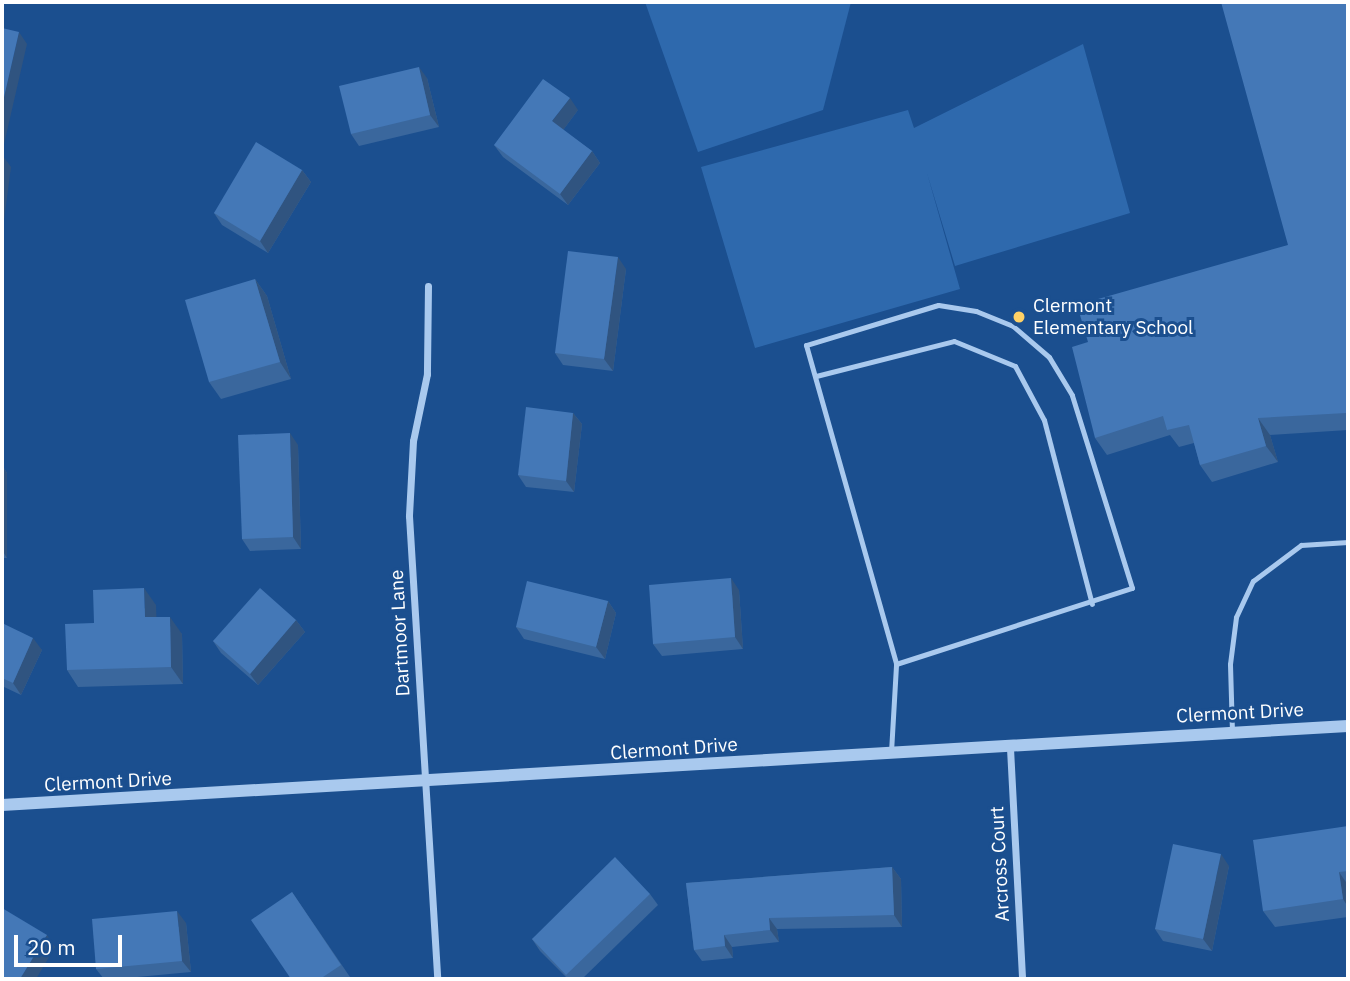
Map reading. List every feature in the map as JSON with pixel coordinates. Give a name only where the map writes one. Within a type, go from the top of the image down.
[{"type":"street","name":"Dartmoor Lane","points":[[428,286],[427,373],[409,484],[437,979]]},
{"type":"street","name":"Clermont Drive","points":[[2,805],[425,784],[1348,726]]},
{"type":"street","name":"Arcross Court","points":[[1010,748],[1022,979]]},
{"type":"lane","points":[[891,755],[896,664],[806,345],[938,305],[1013,326],[1049,357],[1072,395],[1132,588],[1093,604],[896,664]]},
{"type":"lane","points":[[816,376],[954,341],[1015,366],[1044,420],[1093,604]]},
{"type":"lane","points":[[1232,732],[1231,652],[1237,617],[1253,581],[1301,545],[1348,542]]},
{"type":"shaded area","points":[[645,2],[851,2],[823,110],[698,152]]},
{"type":"shaded area","points":[[1083,44],[1130,213],[955,266],[927,173],[960,289],[755,348],[701,167],[908,110],[914,128]]},
{"type":"building","points":[[1221,2],[1348,2],[1348,420],[1346,413],[1258,418],[1266,446],[1200,465],[1189,425],[1167,430],[1163,416],[1095,438],[1072,347],[1088,342],[1077,305],[1288,245]]},
{"type":"building","points":[[2,28],[19,32],[2,106]]},
{"type":"building","points":[[419,67],[430,115],[351,134],[339,86]]},
{"type":"building","points":[[543,79],[570,98],[552,121],[592,151],[560,194],[494,145]]},
{"type":"building","points":[[256,142],[302,170],[260,241],[214,213]]},
{"type":"building","points":[[568,251],[618,257],[604,359],[555,353]]},
{"type":"building","points":[[255,279],[280,362],[209,382],[185,300]]},
{"type":"building","points":[[526,407],[573,413],[566,481],[518,475]]},
{"type":"building","points":[[290,433],[293,537],[242,539],[238,435]]},
{"type":"building","points":[[731,578],[735,637],[653,644],[649,585]]},
{"type":"building","points":[[527,581],[608,601],[596,647],[516,627]]},
{"type":"building","points":[[144,588],[145,617],[170,617],[171,667],[67,670],[65,624],[94,623],[93,590]]},
{"type":"building","points":[[260,588],[296,620],[250,674],[213,641]]},
{"type":"building","points":[[2,623],[33,638],[13,683],[2,678]]},
{"type":"building","points":[[1348,826],[1348,871],[1339,872],[1343,899],[1263,911],[1253,840]]},
{"type":"building","points":[[1173,844],[1221,854],[1203,939],[1155,929]]},
{"type":"building","points":[[615,857],[650,894],[566,975],[532,939]]},
{"type":"building","points":[[892,867],[894,915],[769,918],[770,930],[724,935],[725,946],[694,950],[686,883]]},
{"type":"building","points":[[292,892],[341,965],[320,979],[291,979],[251,920]]},
{"type":"building","points":[[2,908],[47,935],[20,979],[2,979]]},
{"type":"building","points":[[177,911],[182,961],[96,969],[92,919]]},
{"type":"place","name":"Clermont Elementary School","points":[[1019,317]]}]
